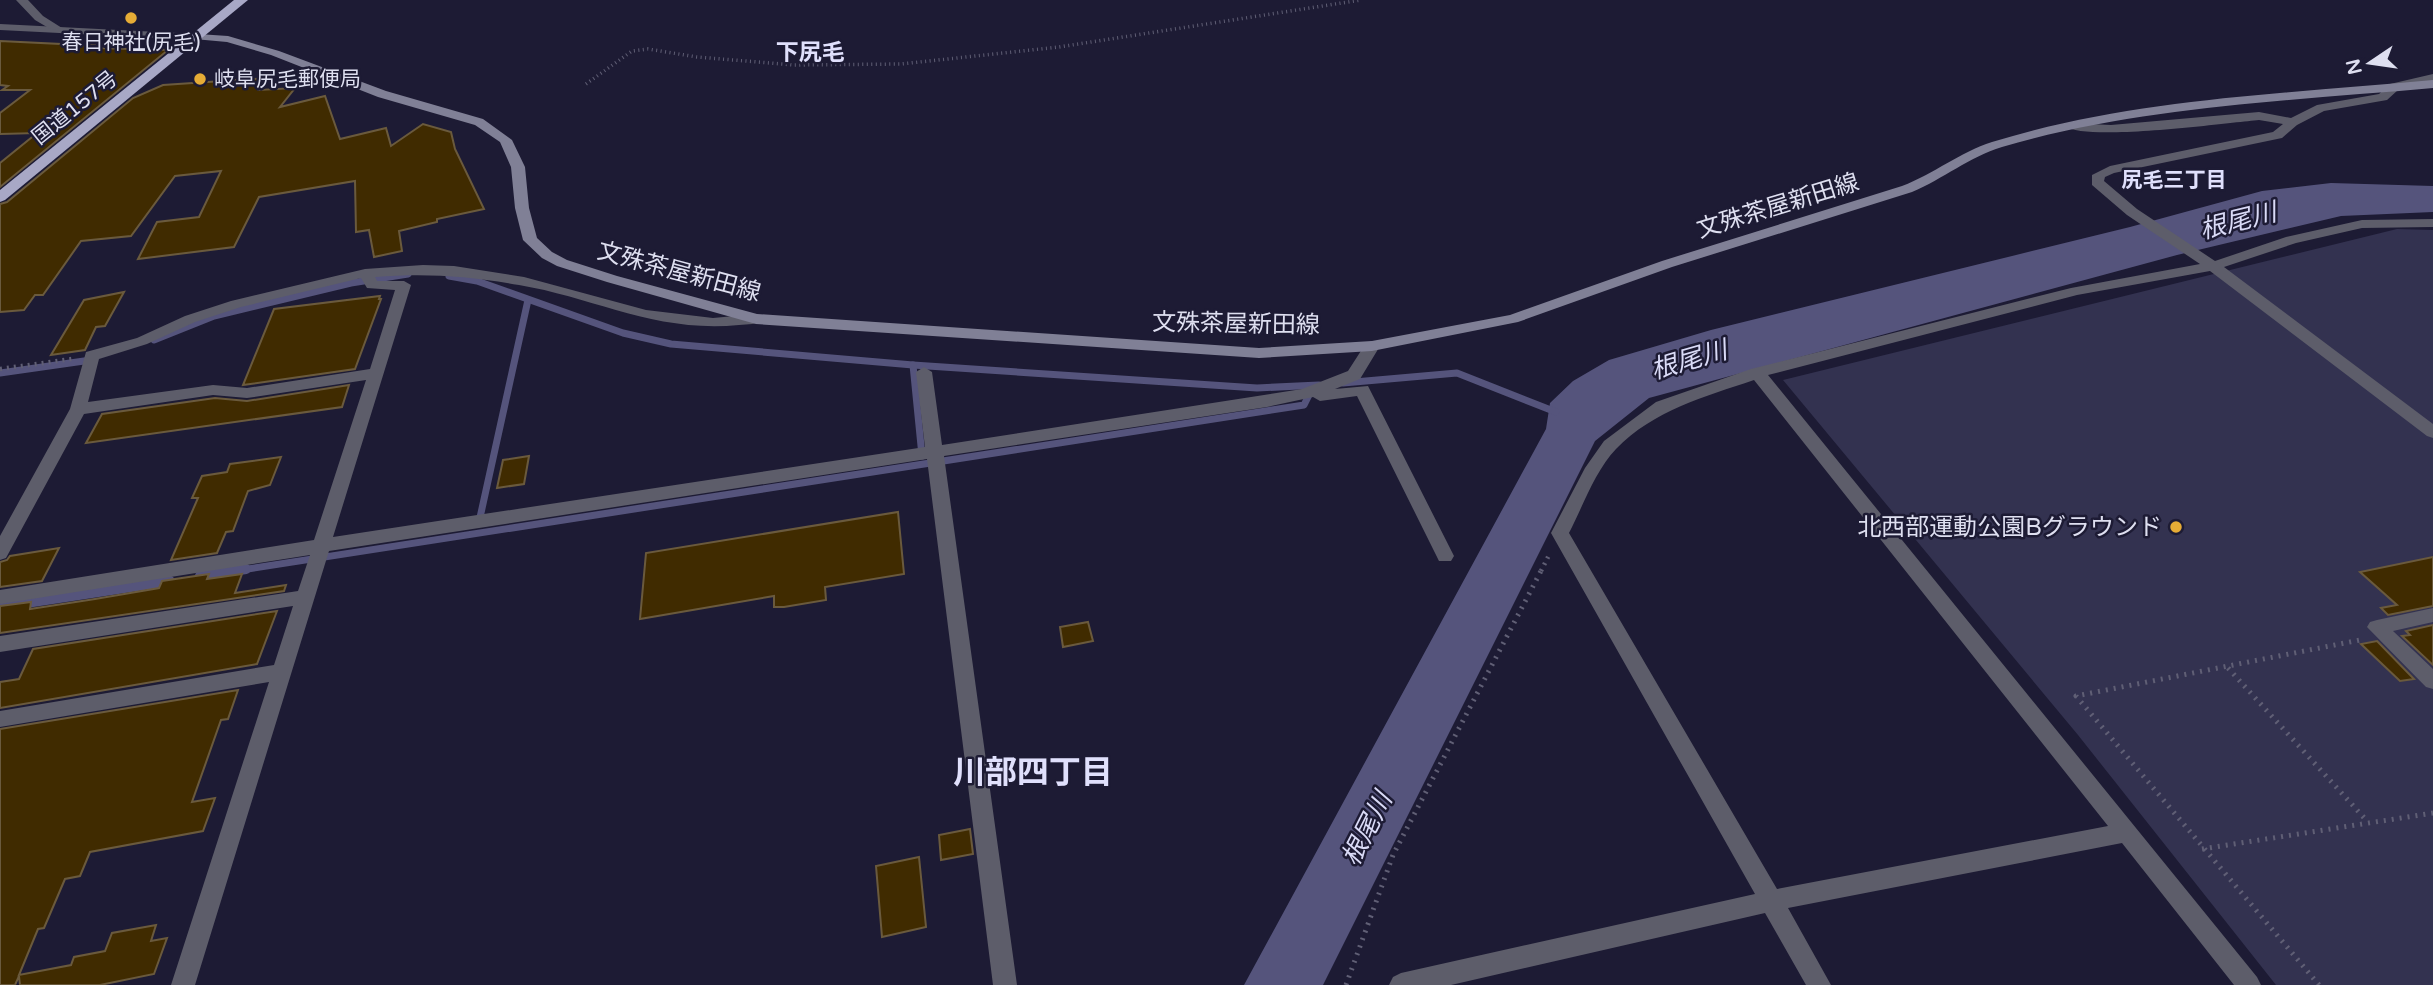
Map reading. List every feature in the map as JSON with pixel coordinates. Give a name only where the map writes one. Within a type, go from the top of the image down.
[{"type":"highway","name":"国道157号","points":[[0,197],[242,0]]},
{"type":"main road","name":"文殊茶屋新田線","points":[[203,33],[251,46],[382,94],[479,122],[506,140],[518,167],[522,208],[530,240],[547,255],[562,263],[612,279],[756,319],[1259,353],[1373,346],[1513,319],[1667,264],[1907,189],[1930,180],[1966,157],[1996,145],[2071,126],[2183,107],[2433,84]]},
{"type":"street","points":[[22,0],[39,18],[56,28]]},
{"type":"street","points":[[0,27],[203,33]]},
{"type":"street","points":[[2433,78],[2394,87],[2383,97],[2321,108],[2292,122],[2277,135],[2099,175],[2096,183],[2132,212],[2213,266],[2433,432]]},
{"type":"street","points":[[2071,126],[2111,129],[2259,116],[2292,122]]},
{"type":"street","points":[[1819,985],[1560,533],[1594,468],[1610,445],[1661,406],[1757,373],[2076,291],[2213,266],[2328,230],[2362,224],[2433,223]]},
{"type":"street","points":[[0,553],[78,409],[92,356],[142,341],[190,319],[236,304],[365,274],[423,269],[454,270],[524,281],[645,315],[713,323],[756,319]]},
{"type":"street","points":[[183,985],[404,285],[372,285],[365,274]]},
{"type":"street","points":[[1268,402],[1306,394],[1354,375],[1373,346]]},
{"type":"street","points":[[924,372],[1005,985]]},
{"type":"street","points":[[78,409],[213,390],[247,393],[375,373]]},
{"type":"street","points":[[1757,373],[2249,985]]},
{"type":"street","points":[[0,597],[624,498],[1362,390],[1445,556]]},
{"type":"street","points":[[0,644],[304,597]]},
{"type":"street","points":[[2433,615],[2377,627],[2433,681]]},
{"type":"street","points":[[0,719],[281,672]]},
{"type":"street","points":[[1403,984],[1771,901],[2125,833]]},
{"type":"path","points":[[586,84],[632,51],[648,49],[697,57],[794,65],[901,64],[1059,47],[1361,0]]},
{"type":"path","points":[[0,369],[92,356]]},
{"type":"path","points":[[1346,985],[1393,855],[1560,533]]},
{"type":"path","points":[[2319,985],[2076,696],[2360,640]]},
{"type":"path","points":[[2228,668],[2367,822]]},
{"type":"path","points":[[2202,849],[2433,813]]},
{"type":"shaded area","points":[[2397,229],[2433,230],[2433,985],[2276,985],[2078,735],[1783,380]]},
{"type":"water","name":"根尾川","points":[[2331,183],[2433,186],[2433,212],[2341,216],[2177,255],[1649,398],[1595,441],[1323,985],[1244,985],[1546,429],[1550,403],[1573,381],[1609,360],[1711,330],[2130,227],[2262,191]]},
{"type":"building","points":[[0,41],[168,50],[0,187],[0,163],[37,133],[0,134],[0,113],[30,90],[2,90],[8,86],[0,85]]},
{"type":"building","points":[[268,78],[259,90],[295,88],[280,107],[325,96],[340,139],[386,128],[391,146],[423,124],[451,132],[455,149],[484,209],[399,231],[402,251],[374,257],[369,230],[356,232],[355,181],[259,197],[234,247],[138,259],[157,222],[199,217],[221,171],[175,176],[131,236],[81,241],[43,295],[35,295],[24,310],[0,312],[0,204],[7,202],[133,98],[163,85]]},
{"type":"building","points":[[124,292],[105,326],[96,327],[85,350],[51,355],[84,300]]},
{"type":"building","points":[[380,296],[355,369],[243,385],[274,309]]},
{"type":"building","points":[[349,385],[342,407],[86,443],[102,414],[215,398],[247,401]]},
{"type":"building","points":[[529,456],[524,484],[497,488],[503,460]]},
{"type":"building","points":[[281,457],[270,485],[248,491],[233,531],[226,532],[217,553],[171,560],[198,498],[192,498],[202,476],[227,472],[230,464]]},
{"type":"building","points":[[898,512],[904,574],[825,587],[826,600],[774,607],[774,596],[640,619],[646,553]]},
{"type":"building","points":[[59,548],[42,581],[0,587],[0,562],[10,556]]},
{"type":"building","points":[[2433,557],[2433,606],[2388,615],[2381,608],[2397,605],[2360,572]]},
{"type":"building","points":[[209,574],[207,579],[242,574],[235,593],[286,585],[284,591],[0,633],[0,606],[31,602],[30,609],[159,588],[162,581]]},
{"type":"building","points":[[277,611],[257,664],[0,708],[0,682],[19,679],[33,649]]},
{"type":"building","points":[[1088,622],[1093,641],[1063,647],[1060,627]]},
{"type":"building","points":[[2433,625],[2433,665],[2402,636],[2410,635],[2406,631]]},
{"type":"building","points":[[2377,641],[2414,679],[2400,681],[2361,644]]},
{"type":"building","points":[[238,690],[228,719],[221,720],[192,802],[215,798],[203,831],[90,852],[80,876],[65,879],[44,928],[38,929],[19,975],[71,965],[74,957],[105,951],[112,933],[156,925],[151,941],[167,938],[154,974],[100,985],[20,985],[19,976],[15,985],[0,985],[0,729]]},
{"type":"building","points":[[970,829],[973,854],[941,860],[939,835]]},
{"type":"building","points":[[919,857],[926,927],[882,937],[876,866]]},
{"type":"waterway","points":[[154,340],[214,316],[351,283],[408,274]]},
{"type":"waterway","points":[[449,276],[477,281],[623,333],[671,344],[913,365]]},
{"type":"waterway","points":[[479,522],[528,300]]},
{"type":"waterway","points":[[0,373],[91,360]]},
{"type":"waterway","points":[[913,365],[1257,388],[1319,385]]},
{"type":"waterway","points":[[913,365],[922,456]]},
{"type":"waterway","points":[[1343,383],[1457,373],[1556,412]]},
{"type":"waterway","points":[[235,571],[1304,405],[1312,389]]},
{"type":"waterway","points":[[200,576],[246,569]]},
{"type":"waterway","points":[[0,607],[170,581]]},
{"type":"place","name":"春日神社(尻毛)","points":[[131,18]]},
{"type":"place","name":"岐阜尻毛郵便局","points":[[200,79]]},
{"type":"place","name":"北西部運動公園Bグラウンド","points":[[2176,527]]},
{"type":"district","name":"下尻毛","points":[[810,53]]},
{"type":"district","name":"尻毛三丁目","points":[[2174,180]]},
{"type":"district","name":"川部四丁目","points":[[1033,773]]}]
